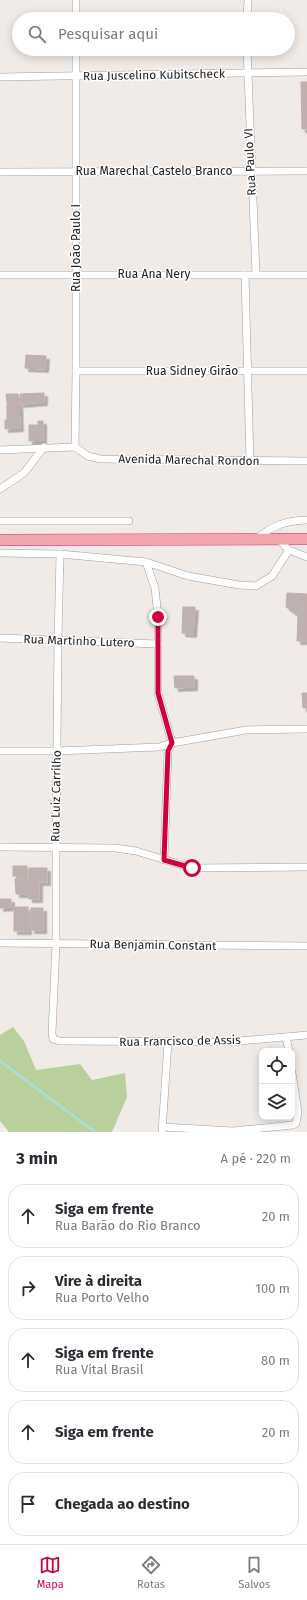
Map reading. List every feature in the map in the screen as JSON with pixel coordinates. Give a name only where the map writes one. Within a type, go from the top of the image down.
[{"type":"highway","points":[[0,540],[307,539]]},
{"type":"street","points":[[76,0],[76,12]]},
{"type":"street","points":[[247,12],[248,0]]},
{"type":"street","name":"Rua João Paulo I","points":[[75,447],[77,172],[76,56]]},
{"type":"street","name":"Rua Paulo VI","points":[[247,56],[256,274]]},
{"type":"street","name":"Rua Juscelino Kubitscheck","points":[[0,77],[307,72]]},
{"type":"street","name":"Rua Marechal Castelo Branco","points":[[0,172],[307,170]]},
{"type":"street","name":"Rua Ana Nery","points":[[0,275],[307,275]]},
{"type":"street","points":[[245,275],[250,461]]},
{"type":"street","name":"Rua Sidney Girão","points":[[76,371],[307,371]]},
{"type":"street","points":[[0,450],[75,447]]},
{"type":"street","name":"Avenida Marechal Rondon","points":[[75,447],[88,456],[100,459],[307,461]]},
{"type":"street","points":[[0,489],[24,473],[44,448]]},
{"type":"street","points":[[255,540],[279,524],[290,521],[307,520]]},
{"type":"street","points":[[0,521],[129,521]]},
{"type":"street","points":[[278,539],[289,550],[307,556]]},
{"type":"street","points":[[0,553],[60,554],[146,562],[188,576],[239,585],[256,586],[272,576],[289,550]]},
{"type":"street","name":"Rua Luiz Carrilho","points":[[53,1038],[56,944],[60,554]]},
{"type":"street","points":[[146,562],[155,588],[158,617],[158,693],[172,743],[168,751],[167,861]]},
{"type":"street","name":"Rua Martinho Lutero","points":[[0,638],[58,639],[158,644]]},
{"type":"street","points":[[0,751],[57,751],[159,747],[172,743],[246,730],[307,729]]},
{"type":"street","points":[[0,847],[115,848],[136,851],[192,868],[307,867]]},
{"type":"street","name":"Rua Benjamin Constant","points":[[0,943],[307,946]]},
{"type":"street","name":"Rua Francisco de Assis","points":[[53,1038],[59,1041],[230,1042],[307,1035]]},
{"type":"street","points":[[286,1037],[288,1048]]},
{"type":"street","points":[[168,1042],[162,1129],[233,1131],[293,1125],[296,1123],[298,1112],[294,1084]]},
{"type":"green space","points":[[13,1027],[24,1041],[36,1070],[80,1064],[92,1080],[125,1073],[127,1097],[112,1132],[9,1132],[0,1121],[0,1035]]},
{"type":"building","points":[[301,82],[307,82],[307,129],[302,129]]},
{"type":"building","points":[[26,355],[46,356],[45,369],[25,368]]},
{"type":"building","points":[[44,393],[44,402],[20,404],[20,394]]},
{"type":"building","points":[[6,394],[18,394],[19,402],[7,403]]},
{"type":"building","points":[[19,403],[20,428],[5,429],[5,420],[7,420],[7,404]]},
{"type":"building","points":[[38,421],[43,421],[43,440],[29,441],[29,425],[38,425]]},
{"type":"building","points":[[287,593],[307,594],[307,641],[297,641],[298,615],[286,607]]},
{"type":"building","points":[[183,607],[195,607],[193,634],[182,633]]},
{"type":"building","points":[[174,676],[194,676],[194,687],[175,688]]},
{"type":"building","points":[[302,693],[307,693],[307,708],[303,708]]},
{"type":"building","points":[[13,866],[27,866],[27,876],[13,876]]},
{"type":"building","points":[[29,868],[47,868],[47,882],[29,882]]},
{"type":"building","points":[[15,879],[28,879],[28,894],[16,894]]},
{"type":"building","points":[[29,882],[39,882],[39,899],[29,899]]},
{"type":"building","points":[[0,899],[11,899],[11,907],[0,908]]},
{"type":"building","points":[[14,907],[28,907],[28,931],[14,931]]},
{"type":"building","points":[[31,908],[43,908],[43,930],[31,930]]},
{"type":"waterway","points":[[0,1061],[95,1132]]},
{"type":"route","points":[[158,617],[158,693],[172,743],[168,751],[164,860],[192,868]]}]
